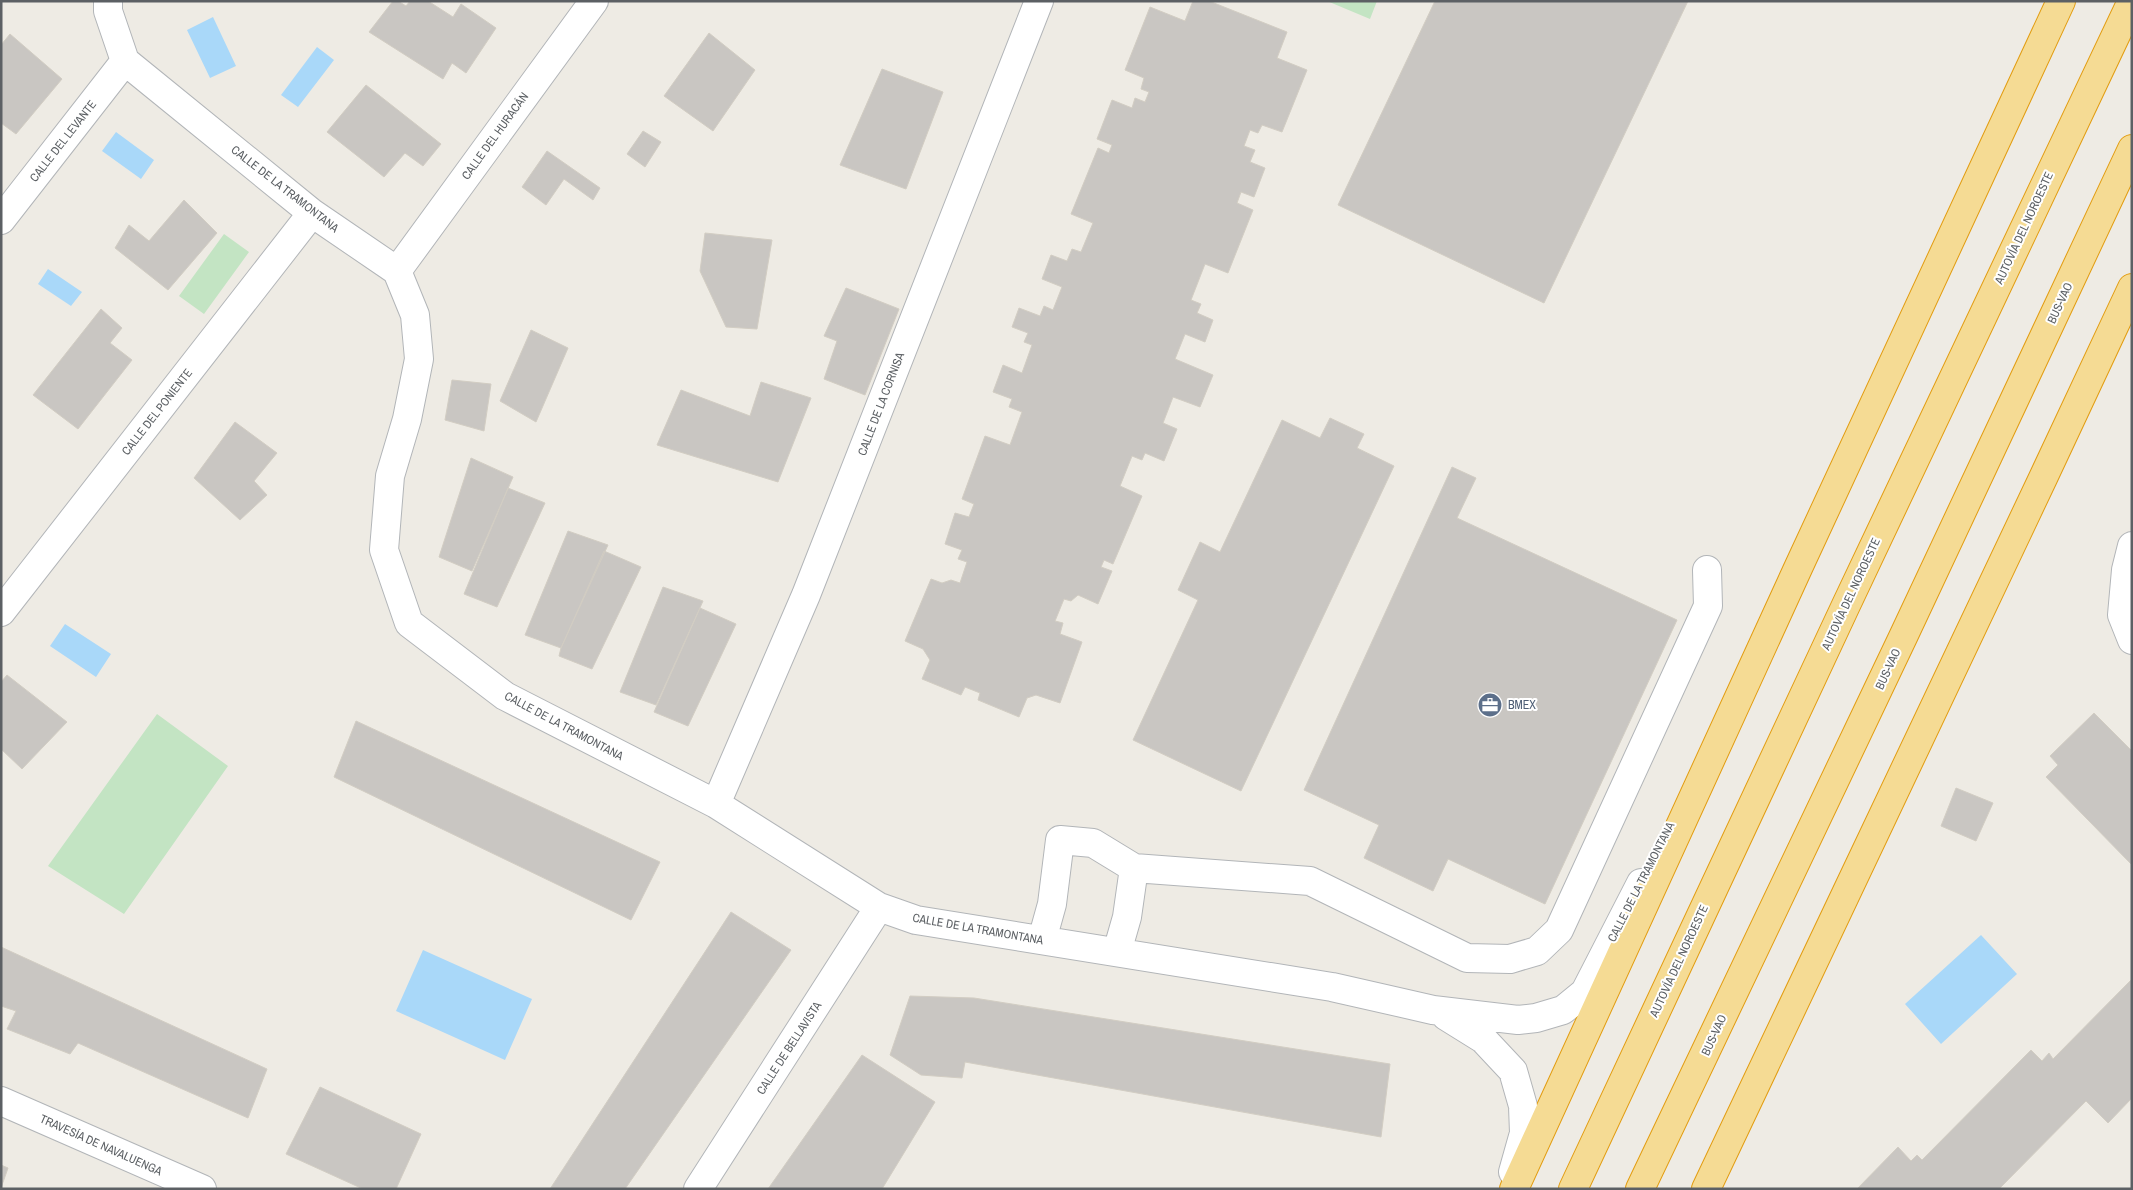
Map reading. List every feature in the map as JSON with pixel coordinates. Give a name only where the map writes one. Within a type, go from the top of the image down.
[{"type":"highway","points":[[1514,1189],[2061,1]]},
{"type":"highway","name":"AUTOVÍA DEL NOROESTE","points":[[1573,1189],[2132,1]]},
{"type":"highway","name":"BUS-VAO","points":[[1640,1189],[1903,637],[2132,149]]},
{"type":"highway","points":[[1706,1189],[2132,288]]},
{"type":"street","points":[[108,1],[108,11],[125,62]]},
{"type":"street","name":"CALLE DEL HURACÁN","points":[[397,271],[594,1]]},
{"type":"street","name":"CALLE DE LA CORNISA","points":[[716,804],[806,595],[1039,1]]},
{"type":"street","name":"CALLE DE LA TRAMONTANA","points":[[125,62],[312,213],[397,271],[415,315],[419,359],[408,419],[390,476],[384,550],[409,623],[505,696],[716,804],[879,907],[916,920],[1332,987],[1433,1010],[1518,1020],[1536,1018],[1563,1010],[1585,992],[1770,630]]},
{"type":"street","name":"CALLE DEL LEVANTE","points":[[1,220],[125,62]]},
{"type":"street","name":"CALLE DEL PONIENTE","points":[[1,612],[312,213]]},
{"type":"street","points":[[2132,546],[2126,570],[2122,615],[2132,640]]},
{"type":"street","points":[[1042,940],[1052,904],[1060,840],[1093,843],[1134,868],[1310,881],[1467,958],[1510,959],[1537,951],[1559,930],[1708,606],[1707,570]]},
{"type":"street","points":[[1117,952],[1127,918],[1134,868]]},
{"type":"street","name":"CALLE DE BELLAVISTA","points":[[698,1189],[879,907]]},
{"type":"street","name":"CALLE DE LA TRAMONTANA","points":[[1433,1010],[1483,1039],[1513,1071],[1523,1106],[1524,1133],[1517,1162],[1506,1189]]},
{"type":"street","name":"TRAVESÍA DE NAVALUENGA","points":[[1,1101],[202,1189]]},
{"type":"green space","points":[[1327,1],[1377,1],[1370,19]]},
{"type":"green space","points":[[224,234],[249,252],[204,314],[179,296]]},
{"type":"green space","points":[[157,714],[228,766],[124,914],[48,866]]},
{"type":"water","points":[[213,17],[236,66],[210,78],[187,30]]},
{"type":"water","points":[[317,47],[334,60],[298,107],[281,95]]},
{"type":"water","points":[[116,132],[154,160],[141,179],[102,151]]},
{"type":"water","points":[[48,269],[82,292],[71,306],[38,284]]},
{"type":"water","points":[[65,624],[111,654],[96,677],[50,646]]},
{"type":"water","points":[[1981,935],[2017,974],[1941,1044],[1905,1004]]},
{"type":"water","points":[[423,950],[532,999],[505,1060],[396,1011]]},
{"type":"building","points":[[393,1],[398,1],[406,6],[410,1],[428,1],[453,17],[461,4],[496,28],[466,73],[452,63],[443,79],[369,32]]},
{"type":"building","points":[[1193,1],[1209,1],[1287,32],[1277,58],[1307,70],[1282,132],[1262,125],[1258,133],[1250,130],[1244,146],[1255,150],[1250,162],[1265,168],[1254,197],[1241,192],[1237,203],[1253,210],[1228,273],[1205,264],[1191,300],[1201,304],[1197,313],[1213,320],[1205,342],[1185,334],[1175,359],[1213,375],[1200,407],[1173,397],[1163,423],[1177,429],[1164,461],[1145,453],[1142,460],[1132,456],[1120,486],[1142,496],[1113,564],[1104,560],[1101,567],[1112,571],[1098,604],[1078,595],[1071,601],[1064,599],[1055,621],[1063,623],[1060,634],[1082,642],[1060,703],[1036,695],[1027,698],[1019,717],[978,700],[980,693],[965,687],[961,695],[922,679],[930,660],[923,649],[905,641],[931,579],[942,583],[951,580],[960,583],[967,562],[958,559],[962,550],[945,544],[955,513],[969,517],[974,504],[962,499],[985,436],[1010,445],[1022,412],[1009,407],[1012,399],[993,392],[1003,365],[1022,373],[1032,345],[1024,342],[1028,333],[1012,327],[1019,308],[1040,316],[1044,306],[1053,310],[1062,287],[1042,279],[1051,255],[1067,261],[1072,249],[1081,252],[1093,223],[1071,214],[1098,148],[1109,153],[1112,145],[1097,139],[1112,100],[1132,108],[1135,98],[1145,102],[1149,92],[1141,89],[1144,78],[1125,70],[1150,7],[1185,21]]},
{"type":"building","points":[[1435,1],[1688,1],[1544,303],[1338,205]]},
{"type":"building","points":[[709,33],[755,70],[713,131],[664,96]]},
{"type":"building","points":[[10,34],[62,79],[16,134],[1,123],[1,45]]},
{"type":"building","points":[[882,69],[943,92],[906,189],[840,165]]},
{"type":"building","points":[[366,85],[441,144],[423,166],[405,153],[384,177],[327,132]]},
{"type":"building","points":[[643,131],[661,142],[645,167],[627,154]]},
{"type":"building","points":[[547,151],[600,188],[593,200],[564,179],[546,205],[522,187]]},
{"type":"building","points":[[184,200],[217,233],[168,290],[115,248],[129,225],[149,241]]},
{"type":"building","points":[[705,233],[772,240],[757,329],[726,327],[700,271]]},
{"type":"building","points":[[846,288],[899,309],[865,395],[824,379],[837,341],[824,336]]},
{"type":"building","points":[[101,309],[122,328],[110,343],[132,360],[78,429],[33,395]]},
{"type":"building","points":[[531,330],[568,348],[536,422],[500,401]]},
{"type":"building","points":[[452,380],[491,384],[484,431],[445,420]]},
{"type":"building","points":[[761,382],[811,398],[778,482],[657,445],[681,390],[750,416]]},
{"type":"building","points":[[1330,418],[1364,434],[1357,448],[1394,466],[1241,791],[1133,740],[1198,600],[1178,590],[1200,542],[1220,552],[1282,420],[1320,438]]},
{"type":"building","points":[[235,422],[277,453],[254,481],[267,495],[240,520],[194,478]]},
{"type":"building","points":[[471,458],[513,477],[472,571],[439,557]]},
{"type":"building","name":"BMEX","points":[[1452,467],[1476,478],[1457,518],[1677,620],[1545,904],[1448,859],[1433,891],[1364,858],[1379,825],[1304,790]]},
{"type":"building","points":[[508,488],[545,503],[497,607],[464,594]]},
{"type":"building","points":[[568,531],[608,545],[561,648],[525,635]]},
{"type":"building","points":[[604,551],[641,567],[592,669],[559,656]]},
{"type":"building","points":[[663,587],[703,601],[656,705],[620,692]]},
{"type":"building","points":[[700,608],[736,624],[688,726],[654,712]]},
{"type":"building","points":[[7,675],[67,722],[22,769],[1,749],[1,682]]},
{"type":"building","points":[[2094,713],[2132,751],[2132,865],[2046,777],[2058,765],[2050,756]]},
{"type":"building","points":[[356,721],[660,862],[631,920],[334,777]]},
{"type":"building","points":[[1956,788],[1993,803],[1976,841],[1941,826]]},
{"type":"building","points":[[731,912],[791,950],[625,1189],[550,1189]]},
{"type":"building","points":[[1,947],[267,1069],[248,1118],[78,1043],[70,1054],[7,1029],[16,1011],[1,1006]]},
{"type":"building","points":[[2132,979],[2132,1098],[2108,1123],[2086,1101],[1999,1189],[1857,1189],[1898,1147],[1911,1161],[1917,1155],[1922,1160],[2031,1050],[2042,1061],[2049,1053],[2053,1059]]},
{"type":"building","points":[[910,996],[974,998],[1390,1064],[1381,1137],[965,1062],[962,1078],[921,1075],[890,1055]]},
{"type":"building","points":[[862,1055],[935,1102],[882,1189],[768,1189]]},
{"type":"building","points":[[320,1087],[421,1134],[396,1189],[363,1189],[286,1154]]},
{"type":"building","points":[[1,1165],[8,1168],[1,1188]]},
{"type":"place","name":"BMEX","points":[[1490,705]]}]
